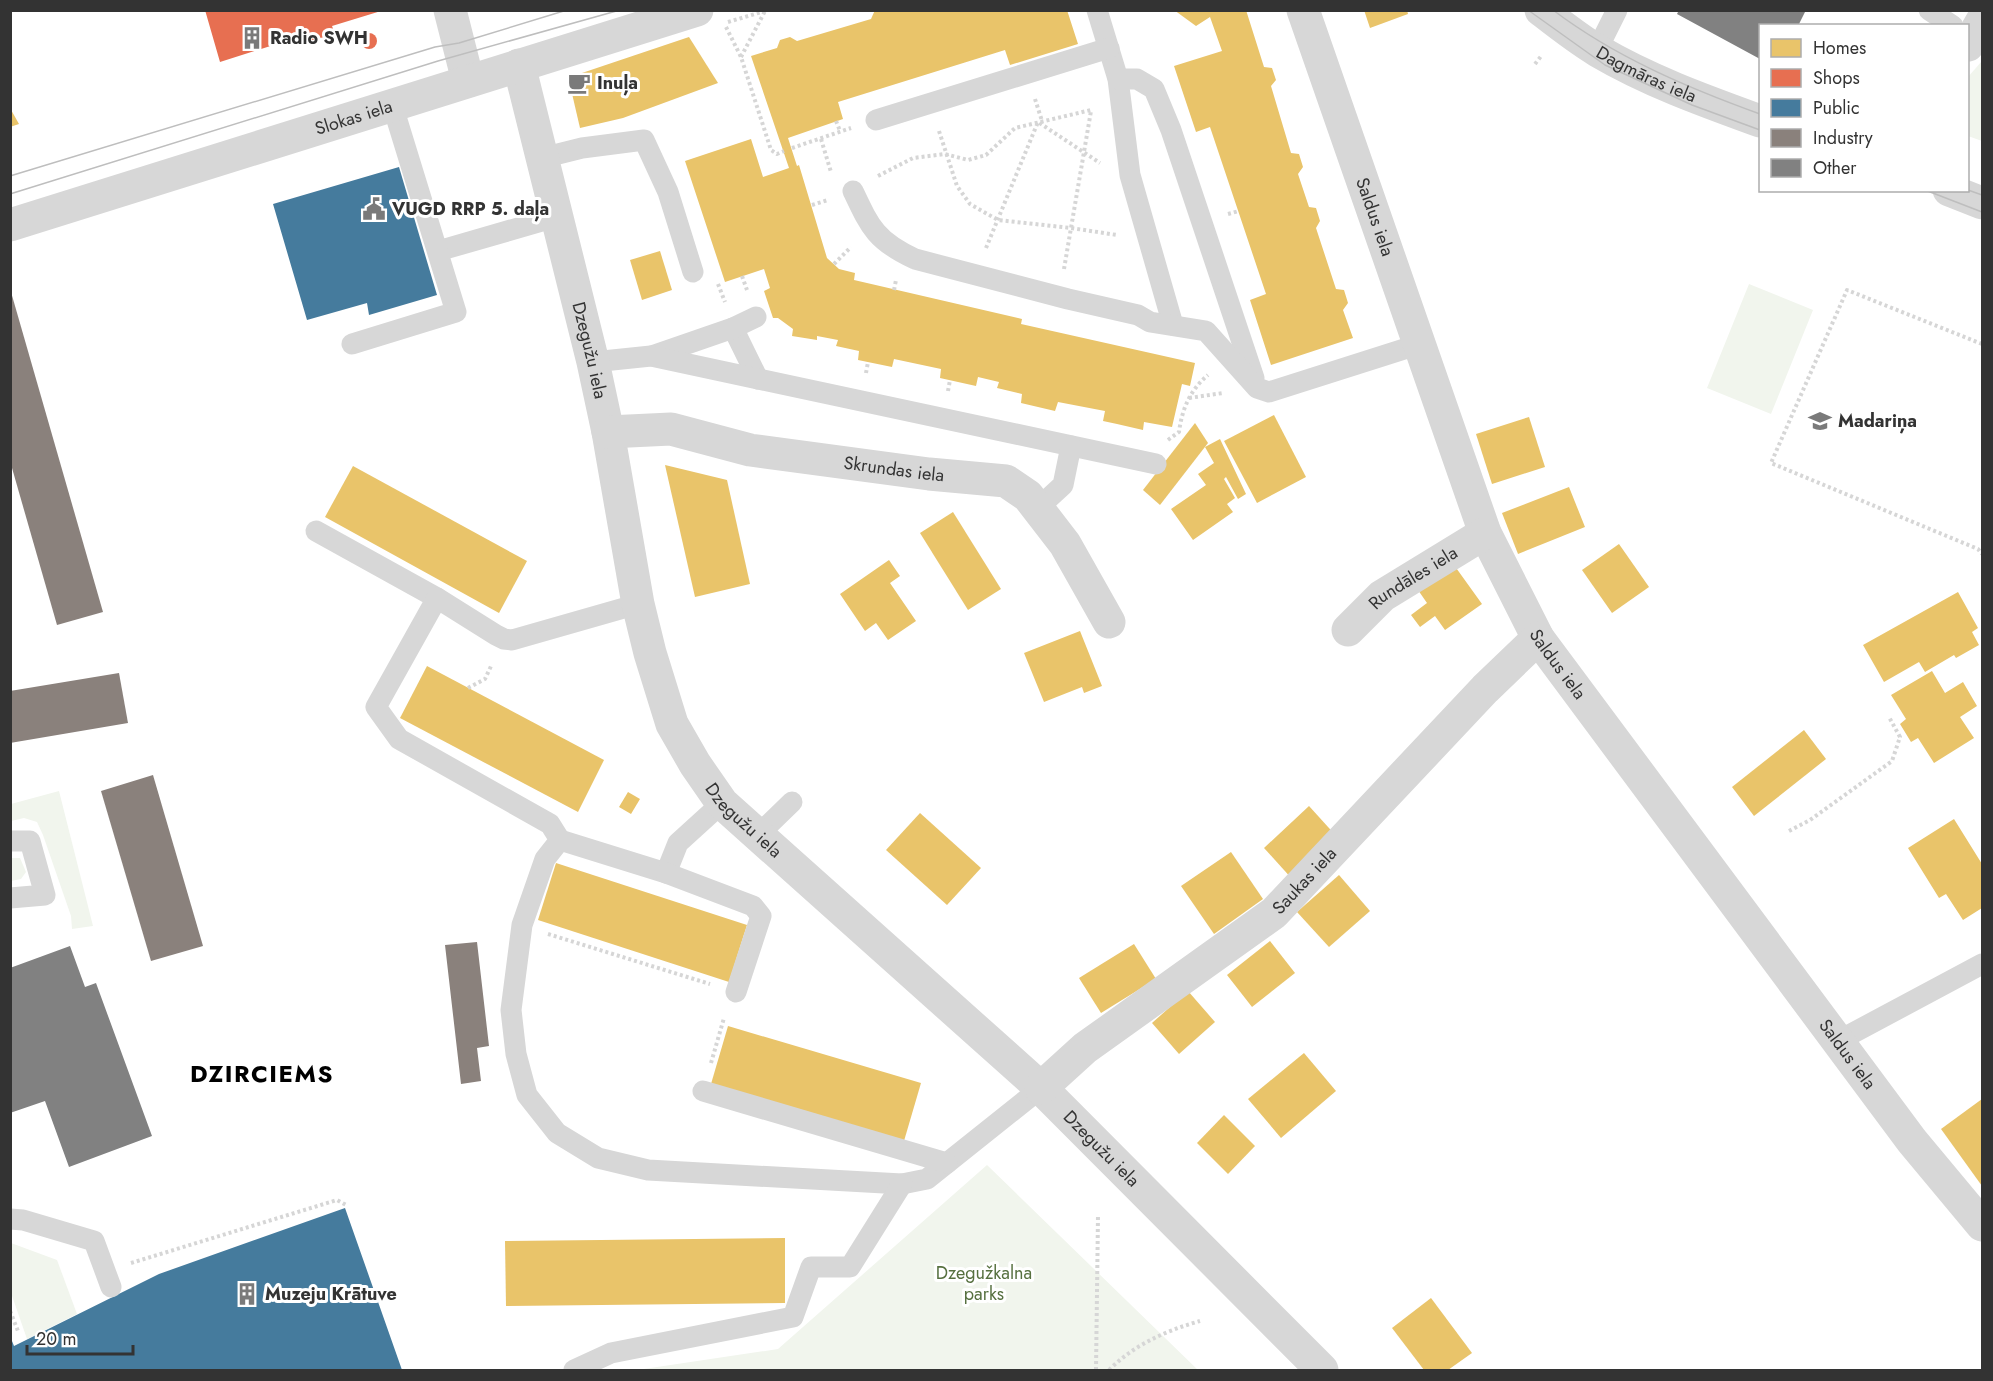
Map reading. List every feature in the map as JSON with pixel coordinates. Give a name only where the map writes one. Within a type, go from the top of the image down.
[{"type":"street","points":[[450,10],[468,81]]},
{"type":"street","name":"Saldus iela","points":[[1303,10],[1485,533],[1538,639],[1912,1141],[1983,1226]]},
{"type":"street","name":"Dagmāras iela","points":[[1541,10],[1597,50],[1624,65],[1690,95],[1759,120]]},
{"type":"street","name":"Slokas iela","points":[[10,225],[393,107],[519,65],[711,17]]},
{"type":"street","name":"Dzegužu iela","points":[[519,65],[593,362],[608,432],[638,604],[650,653],[672,724],[695,764],[722,803],[1041,1088],[1322,1371]]},
{"type":"street","points":[[1953,192],[1983,203]]},
{"type":"street","name":"Skrundas iela","points":[[608,432],[671,429],[750,450],[929,474],[1005,481],[1028,496],[1065,544],[1109,622]]},
{"type":"street","name":"Rundāles iela","points":[[1348,630],[1382,596],[1485,533]]},
{"type":"street","name":"Saukas iela","points":[[1041,1088],[1085,1048],[1274,913],[1485,689],[1538,639]]},
{"type":"lane","points":[[1097,10],[1118,79],[1130,175],[1173,325]]},
{"type":"lane","points":[[1597,50],[1617,10]]},
{"type":"lane","points":[[1929,10],[1953,24]]},
{"type":"lane","points":[[876,120],[1109,48]]},
{"type":"lane","points":[[1118,79],[1137,79],[1154,88],[1171,130],[1257,388]]},
{"type":"lane","points":[[352,344],[456,312],[393,107]]},
{"type":"lane","points":[[543,158],[582,148],[644,140],[668,192],[693,272]]},
{"type":"lane","points":[[853,191],[870,226],[884,240],[915,258],[1059,297],[1138,315],[1150,322],[1206,331],[1223,327],[1231,315]]},
{"type":"lane","points":[[438,251],[556,217]]},
{"type":"lane","points":[[593,362],[651,356],[733,328],[756,317]]},
{"type":"lane","points":[[733,328],[758,379]]},
{"type":"lane","points":[[1206,331],[1257,388],[1269,392],[1420,344]]},
{"type":"lane","points":[[651,356],[1156,464]]},
{"type":"lane","points":[[1038,508],[1063,485],[1071,446]]},
{"type":"lane","points":[[316,531],[437,598],[504,639],[512,640],[638,604]]},
{"type":"lane","points":[[437,598],[376,707],[399,739],[550,824],[560,840],[666,873],[753,906],[761,916],[736,992]]},
{"type":"lane","points":[[758,834],[792,802]]},
{"type":"lane","points":[[666,873],[678,843],[722,803]]},
{"type":"lane","points":[[560,840],[545,859],[522,925],[511,1010],[516,1054],[527,1095],[557,1133],[598,1158],[648,1170],[902,1184],[927,1179],[1041,1088]]},
{"type":"lane","points":[[10,841],[30,841],[45,895],[10,898]]},
{"type":"lane","points":[[1838,1041],[1983,964]]},
{"type":"lane","points":[[703,1091],[947,1163]]},
{"type":"lane","points":[[574,1371],[611,1353],[793,1317],[811,1267],[850,1267],[902,1184]]},
{"type":"lane","points":[[10,1219],[23,1220],[94,1241],[108,1279]]},
{"type":"path","points":[[741,57],[765,11]]},
{"type":"path","points":[[711,17],[741,57],[771,150],[777,154],[784,151]]},
{"type":"path","points":[[853,191],[880,174],[913,158],[945,154],[968,160],[986,155],[1015,128],[1120,102]]},
{"type":"path","points":[[975,274],[1040,121],[1037,107]]},
{"type":"path","points":[[1059,297],[1091,110]]},
{"type":"path","points":[[792,148],[876,120]]},
{"type":"path","points":[[836,121],[840,132]]},
{"type":"path","points":[[1040,121],[1084,154],[1116,173],[1130,175]]},
{"type":"path","points":[[939,132],[957,186],[970,204],[998,220],[1148,240]]},
{"type":"path","points":[[821,139],[834,181]]},
{"type":"path","points":[[1983,344],[1846,290],[1771,463],[1978,549],[1983,554]]},
{"type":"path","points":[[1181,417],[1188,398],[1204,377]]},
{"type":"path","points":[[1789,831],[1810,820],[1892,761],[1900,737],[1889,717]]},
{"type":"path","points":[[522,925],[736,992],[723,1020],[703,1091]]},
{"type":"path","points":[[108,1279],[337,1200],[348,1206]]},
{"type":"path","points":[[1096,1371],[1098,1215]]},
{"type":"path","points":[[10,1311],[18,1331]]},
{"type":"path","points":[[1109,1371],[1123,1356],[1138,1347],[1174,1328],[1200,1321]]},
{"type":"green space","points":[[1982,61],[1982,141],[1969,136],[1969,76]]},
{"type":"green space","points":[[1749,284],[1813,310],[1771,414],[1707,388]]},
{"type":"green space","points":[[59,791],[93,926],[72,929],[71,916],[37,822],[24,818],[11,821],[11,804]]},
{"type":"green space","points":[[11,858],[20,858],[26,872],[21,879],[11,881]]},
{"type":"green space","name":"Dzegužkalna parks","points":[[987,1165],[1198,1370],[637,1370],[778,1349]]},
{"type":"green space","points":[[11,1243],[57,1260],[77,1314],[27,1339],[11,1293]]},
{"type":"building: Homes","points":[[875,10],[891,12],[897,10],[1067,10],[1078,44],[1010,65],[1005,50],[838,102],[843,119],[788,138],[797,166],[799,165],[827,258],[839,269],[855,273],[854,280],[1022,319],[1021,324],[1195,363],[1190,386],[1182,384],[1172,427],[1144,422],[1143,430],[1103,421],[1105,411],[1058,402],[1055,411],[1021,403],[1022,394],[997,388],[999,382],[978,377],[976,386],[940,378],[941,369],[894,359],[892,367],[858,360],[859,351],[836,346],[838,340],[817,336],[817,340],[792,336],[793,329],[778,318],[773,318],[764,291],[770,288],[764,269],[725,282],[685,161],[751,139],[763,177],[789,168],[751,56],[777,48],[780,40],[790,37],[797,41],[871,19]]},
{"type":"building: Homes","points":[[1174,10],[1246,10],[1264,67],[1272,68],[1276,80],[1271,86],[1291,153],[1299,154],[1303,167],[1298,174],[1309,207],[1316,208],[1320,221],[1316,228],[1336,289],[1344,290],[1348,303],[1343,310],[1353,338],[1271,365],[1250,300],[1266,294],[1210,127],[1196,132],[1174,66],[1222,51],[1210,17],[1196,26]]},
{"type":"building: Homes","points":[[1364,10],[1407,10],[1408,14],[1370,28]]},
{"type":"building: Homes","points":[[689,37],[718,83],[623,118],[580,128],[570,85],[573,76]]},
{"type":"building: Homes","points":[[10,108],[19,124],[10,127]]},
{"type":"building: Homes","points":[[660,251],[672,290],[642,300],[630,260]]},
{"type":"building: Homes","points":[[1274,415],[1306,477],[1257,503],[1224,441]]},
{"type":"building: Homes","points":[[1529,417],[1545,467],[1492,484],[1476,434]]},
{"type":"building: Homes","points":[[1195,423],[1208,443],[1160,505],[1143,490]]},
{"type":"building: Homes","points":[[1220,439],[1246,494],[1238,499],[1226,477],[1224,479],[1235,498],[1227,504],[1233,512],[1193,540],[1171,509],[1206,485],[1198,474],[1214,463],[1205,447]]},
{"type":"building: Homes","points":[[665,465],[727,480],[750,584],[695,597]]},
{"type":"building: Homes","points":[[353,466],[527,561],[499,613],[325,517]]},
{"type":"building: Homes","points":[[1569,487],[1585,527],[1518,554],[1502,513]]},
{"type":"building: Homes","points":[[953,512],[1001,589],[968,610],[920,533]]},
{"type":"building: Homes","points":[[1619,544],[1649,587],[1612,613],[1582,570]]},
{"type":"building: Homes","points":[[889,560],[900,576],[890,583],[916,621],[888,640],[876,623],[865,631],[840,594]]},
{"type":"building: Homes","points":[[1454,565],[1482,604],[1445,630],[1435,616],[1420,627],[1411,615],[1427,603],[1418,590]]},
{"type":"building: Homes","points":[[1958,592],[1978,628],[1972,632],[1979,645],[1956,658],[1954,655],[1925,672],[1919,662],[1884,682],[1863,645]]},
{"type":"building: Homes","points":[[1080,631],[1102,686],[1084,693],[1082,687],[1044,702],[1024,653]]},
{"type":"building: Homes","points":[[427,666],[604,760],[578,812],[400,718]]},
{"type":"building: Homes","points":[[1932,671],[1945,693],[1963,682],[1977,706],[1960,717],[1974,738],[1934,763],[1918,738],[1911,742],[1900,724],[1906,719],[1891,695]]},
{"type":"building: Homes","points":[[1804,730],[1826,759],[1754,816],[1732,787]]},
{"type":"building: Homes","points":[[628,792],[640,799],[631,814],[619,807]]},
{"type":"building: Homes","points":[[1309,806],[1338,838],[1293,880],[1264,848]]},
{"type":"building: Homes","points":[[920,813],[981,868],[947,905],[886,850]]},
{"type":"building: Homes","points":[[1954,819],[1982,864],[1982,908],[1963,920],[1946,894],[1939,898],[1908,848]]},
{"type":"building: Homes","points":[[1231,852],[1263,899],[1214,934],[1181,886]]},
{"type":"building: Homes","points":[[556,863],[747,925],[729,982],[538,920]]},
{"type":"building: Homes","points":[[1339,875],[1370,911],[1329,947],[1297,912]]},
{"type":"building: Homes","points":[[1270,941],[1295,973],[1252,1007],[1227,975]]},
{"type":"building: Homes","points":[[1134,944],[1156,979],[1101,1013],[1079,978]]},
{"type":"building: Homes","points":[[1188,991],[1215,1022],[1179,1054],[1152,1023]]},
{"type":"building: Homes","points":[[728,1026],[921,1083],[904,1141],[711,1084]]},
{"type":"building: Homes","points":[[1304,1053],[1336,1091],[1281,1138],[1248,1099]]},
{"type":"building: Homes","points":[[1982,1099],[1982,1186],[1941,1129]]},
{"type":"building: Homes","points":[[1224,1115],[1255,1146],[1228,1174],[1197,1143]]},
{"type":"building: Homes","points":[[785,1238],[785,1303],[506,1306],[505,1241]]},
{"type":"building: Homes","points":[[1431,1298],[1472,1353],[1448,1370],[1424,1370],[1392,1328]]},
{"type":"building: Shops","name":"Radio SWH","points":[[205,10],[381,11],[332,26],[335,34],[306,42],[305,35],[220,62]]},
{"type":"building: Shops","points":[[369,33],[375,35],[377,41],[375,47],[369,49],[363,47],[361,41],[363,35]]},
{"type":"building: Public","points":[[399,167],[437,295],[369,315],[367,303],[307,320],[273,204]]},
{"type":"building: Public","name":"Muzeju Krātuve","points":[[345,1208],[402,1370],[10,1370],[10,1336],[14,1346],[159,1274]]},
{"type":"building: Industry","points":[[11,292],[103,612],[57,625],[10,461]]},
{"type":"building: Industry","points":[[119,673],[128,723],[10,743],[10,691]]},
{"type":"building: Industry","points":[[153,775],[203,946],[151,961],[101,791]]},
{"type":"building: Industry","points":[[477,942],[489,1046],[477,1048],[481,1081],[461,1084],[445,945]]},
{"type":"building: Other","points":[[1679,10],[1806,10],[1799,24],[1759,24],[1759,58],[1677,14]]},
{"type":"building: Other","points":[[70,946],[85,987],[96,983],[152,1136],[69,1167],[45,1101],[10,1113],[10,968]]},
{"type":"tram line","points":[[10,176],[435,47],[459,43],[567,10]]},
{"type":"tram line","points":[[10,194],[438,61],[620,10]]},
{"type":"tram line","points":[[1528,10],[1605,65],[1692,105],[1759,130]]},
{"type":"tram line","points":[[1553,10],[1627,57],[1679,82],[1759,114]]},
{"type":"tram line","points":[[1969,190],[1982,195]]},
{"type":"tram line","points":[[1930,192],[1982,212]]},
{"type":"place","name":"Radio SWH","points":[[252,38]]},
{"type":"place","name":"Inuļa","points":[[579,83]]},
{"type":"place","name":"VUGD RRP 5. daļa","points":[[374,209]]},
{"type":"place","name":"Madariņa","points":[[1820,421]]},
{"type":"place","name":"Muzeju Krātuve","points":[[247,1294]]},
{"type":"district","name":"DZIRCIEMS","points":[[262,1074]]}]
